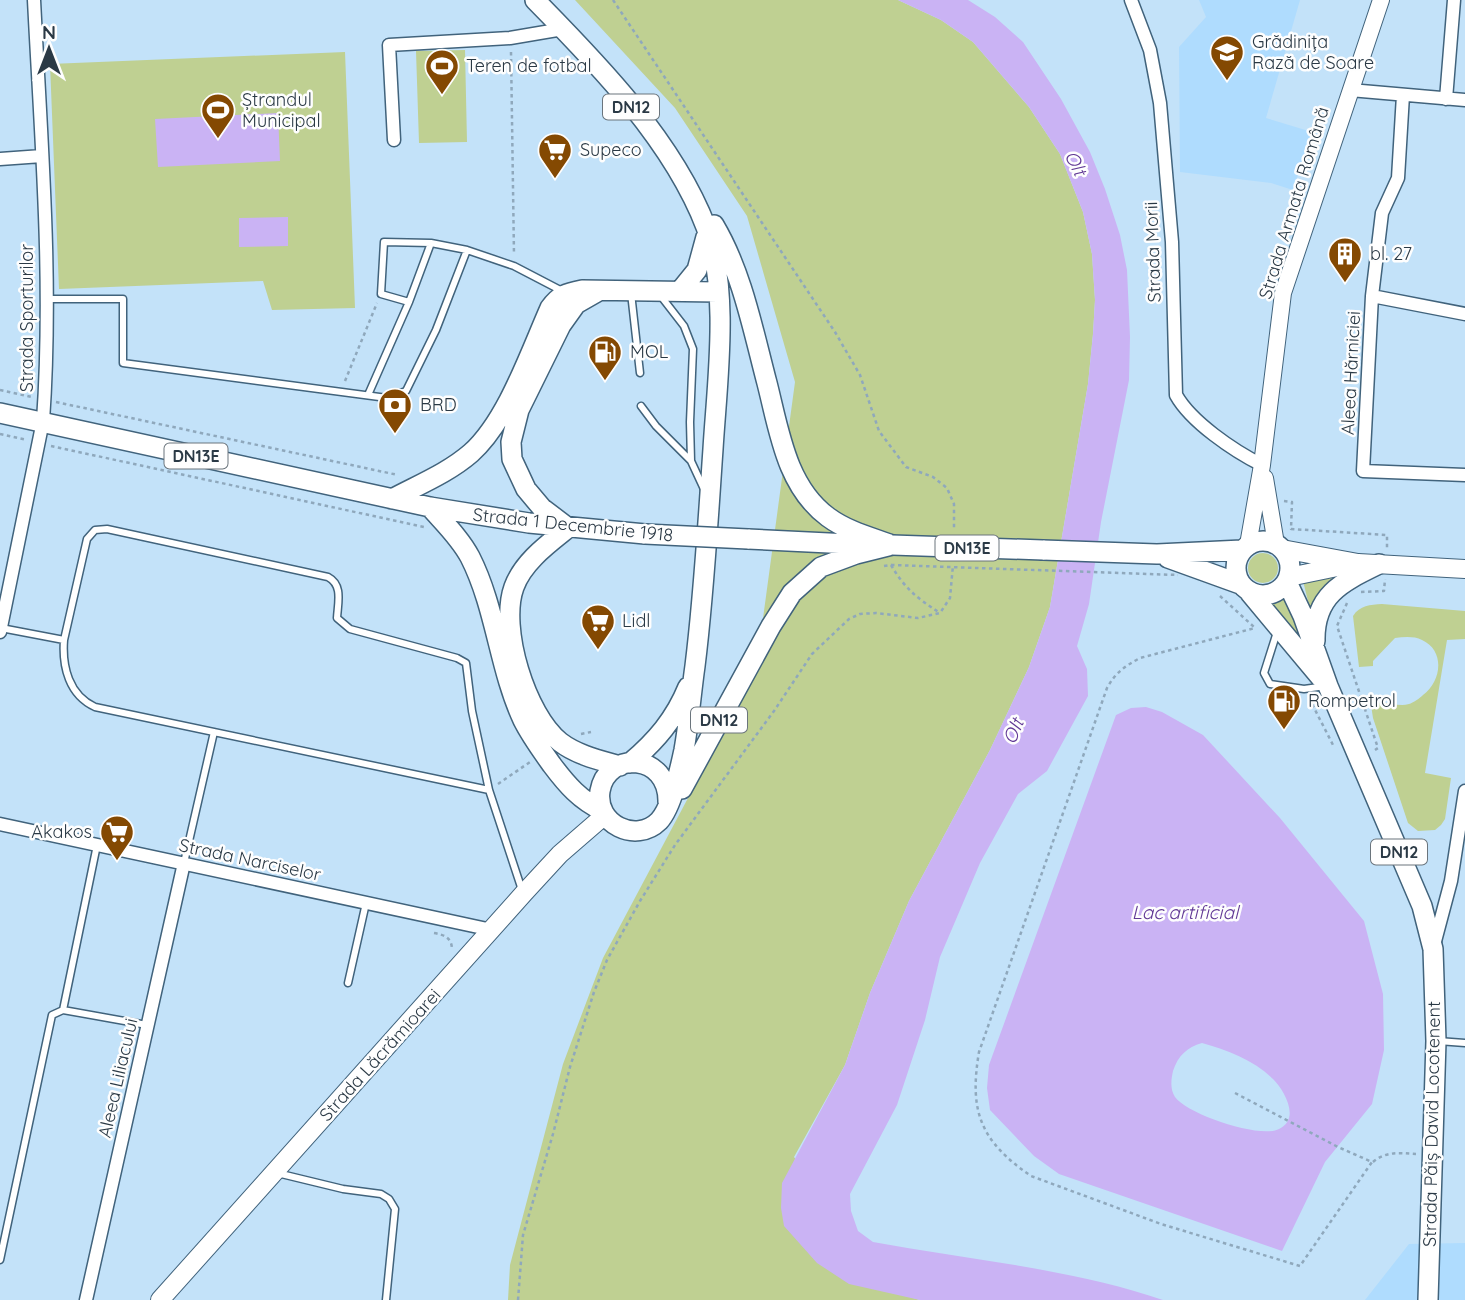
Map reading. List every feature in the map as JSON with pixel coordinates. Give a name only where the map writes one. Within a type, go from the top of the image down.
[{"type":"main road","name":"DN12","points":[[534,0],[634,110],[666,152],[691,192],[707,229],[718,292],[719,343],[704,588],[684,750],[666,807]]},
{"type":"main road","points":[[691,192],[720,236],[737,273],[783,447],[799,485],[828,517],[892,555]]},
{"type":"main road","points":[[680,291],[697,270],[707,229]]},
{"type":"main road","points":[[392,499],[457,464],[484,440],[497,423],[550,308],[565,293],[599,290],[718,292]]},
{"type":"main road","points":[[430,508],[454,533],[470,558],[519,710],[543,752],[578,796],[604,813],[620,828],[630,831],[650,827],[666,807],[668,792],[659,773],[641,763],[625,764],[581,754],[551,734],[534,708],[513,643],[510,602],[518,579],[536,556],[568,528],[542,508],[526,489],[512,459],[510,442],[519,410],[561,324],[576,304],[599,290]]},
{"type":"main road","name":"Strada 1 Decembrie 1918","points":[[0,413],[430,508],[568,528],[748,539],[892,555],[1111,552],[1157,554],[1245,547]]},
{"type":"main road","points":[[1358,563],[1288,579],[1282,588],[1267,596],[1245,589],[1235,567],[1245,547],[1262,540],[1358,563],[1465,569]]},
{"type":"main road","name":"DN12","points":[[1279,546],[1290,562],[1288,579]]},
{"type":"main road","name":"DN12","points":[[666,807],[691,773],[759,647],[792,593],[821,567],[856,554],[892,555]]},
{"type":"main road","name":"Strada 1 Decembrie 1918","points":[[1157,554],[1245,589]]},
{"type":"main road","name":"DN12","points":[[1315,649],[1318,610],[1330,594],[1347,580],[1382,564]]},
{"type":"main road","name":"Strada Păiș David Locotenent","points":[[1288,579],[1328,686],[1422,906],[1433,949],[1436,1041],[1428,1300]]},
{"type":"main road","name":"Strada Păiș David Locotenent","points":[[1245,589],[1328,686]]},
{"type":"main road","name":"DN12","points":[[625,764],[651,745],[668,726],[688,689],[694,666]]},
{"type":"main road","points":[[604,813],[600,790],[604,780],[625,764]]},
{"type":"main road","name":"Strada Lăcrămioarei","points":[[160,1300],[524,893],[604,813]]},
{"type":"street","name":"Strada Sporturilor","points":[[0,630],[45,400],[46,299],[34,0]]},
{"type":"street","name":"Strada Morii","points":[[1131,0],[1150,50],[1160,103],[1172,242],[1176,395],[1190,414],[1224,441],[1262,465]]},
{"type":"street","name":"Strada Armata Română","points":[[1245,547],[1262,465],[1283,293],[1381,0]]},
{"type":"street","points":[[1446,99],[1454,0]]},
{"type":"street","points":[[394,140],[389,45],[510,38],[563,29]]},
{"type":"street","points":[[1350,90],[1465,100]]},
{"type":"street","name":"Aleea Hărniciei","points":[[1403,95],[1398,178],[1382,213],[1372,296],[1363,471],[1465,475]]},
{"type":"street","points":[[0,159],[42,156]]},
{"type":"street","points":[[1372,296],[1465,314]]},
{"type":"street","name":"Strada Armata Română","points":[[1262,465],[1279,546]]},
{"type":"street","name":"Strada Păiș David Locotenent","points":[[1433,949],[1451,881],[1465,791]]},
{"type":"street","name":"Strada Narciselor","points":[[0,824],[492,930]]},
{"type":"street","name":"Aleea Liliacului","points":[[86,1300],[184,863]]},
{"type":"lane","points":[[409,302],[381,293],[384,243],[431,243],[467,250],[514,266],[565,293]]},
{"type":"lane","points":[[368,395],[409,302],[431,243]]},
{"type":"lane","points":[[46,299],[123,299],[123,363],[387,398],[406,391],[436,330],[467,250]]},
{"type":"lane","points":[[631,291],[640,373]]},
{"type":"lane","points":[[657,291],[684,327],[693,349],[691,461]]},
{"type":"lane","points":[[641,406],[656,426],[691,461],[709,501]]},
{"type":"lane","points":[[489,790],[95,707],[85,702],[70,683],[63,653],[87,539],[95,530],[107,528],[328,577],[335,581],[338,588],[337,618],[350,629],[457,658],[466,663],[472,711],[489,790],[524,893]]},
{"type":"lane","points":[[1278,626],[1264,673],[1270,684],[1304,689],[1328,686]]},
{"type":"lane","points":[[0,630],[64,640]]},
{"type":"lane","points":[[184,863],[214,732]]},
{"type":"lane","points":[[63,1010],[97,845]]},
{"type":"lane","points":[[348,983],[366,902]]},
{"type":"lane","points":[[0,1260],[52,1015],[63,1010],[148,1026]]},
{"type":"lane","points":[[1436,1041],[1465,1043]]},
{"type":"lane","points":[[275,1172],[389,1199],[395,1209],[386,1300]]},
{"type":"path","points":[[613,0],[835,332],[860,375],[879,430],[906,467],[933,477],[947,488],[954,504],[954,530]]},
{"type":"path","points":[[510,38],[513,84],[514,266]]},
{"type":"path","points":[[341,392],[381,293]]},
{"type":"path","points":[[0,390],[425,481]]},
{"type":"path","points":[[0,434],[427,527]]},
{"type":"path","points":[[1269,500],[1292,502],[1291,529],[1387,535],[1382,564],[1384,591],[1351,593],[1337,626],[1378,748],[1358,758]]},
{"type":"path","points":[[940,612],[920,600],[902,584],[892,555],[1178,575],[1188,579]]},
{"type":"path","points":[[518,1300],[523,1235],[554,1133],[570,1068],[594,992],[607,961],[640,901],[675,845],[812,654],[849,619],[860,614],[876,612],[918,618],[940,612],[950,598],[953,556]]},
{"type":"path","points":[[1219,595],[1255,628],[1140,658],[1125,666],[1113,677],[1107,688],[979,1052],[974,1090],[976,1111],[983,1125],[1013,1164],[1031,1176],[1161,1224],[1300,1266],[1372,1162],[1388,1153],[1433,1154]]},
{"type":"path","points":[[1304,689],[1336,751]]},
{"type":"path","points":[[489,790],[543,752]]},
{"type":"path","points":[[1235,1093],[1372,1162]]},
{"type":"shaded area","name":"Grădinița Rază de Soare","points":[[1199,0],[1300,0],[1266,118],[1312,132],[1293,190],[1271,183],[1180,172],[1179,47],[1206,17]]},
{"type":"shaded area","points":[[1465,1243],[1465,1300],[1365,1300],[1409,1244]]},
{"type":"green space","points":[[575,0],[898,0],[941,20],[973,42],[1029,107],[1060,154],[1083,212],[1092,254],[1095,300],[1093,334],[1088,384],[1050,607],[1029,667],[990,750],[909,901],[870,993],[845,1065],[794,1157],[893,1292],[920,1300],[508,1300],[510,1265],[563,1064],[603,958],[756,670],[795,382],[747,216],[675,108]]},
{"type":"green space","name":"Teren de fotbal","points":[[465,50],[467,142],[419,143],[416,51]]},
{"type":"green space","points":[[345,52],[355,308],[272,310],[263,281],[59,289],[50,64]]},
{"type":"green space","points":[[1263,553],[1269,554],[1277,562],[1277,574],[1269,582],[1263,583],[1257,582],[1249,574],[1248,568],[1249,562],[1257,554]]},
{"type":"green space","points":[[1333,578],[1321,591],[1311,613],[1303,581]]},
{"type":"green space","points":[[1288,598],[1302,645],[1271,604]]},
{"type":"green space","points":[[1369,605],[1465,611],[1465,639],[1447,640],[1425,773],[1451,778],[1445,819],[1435,830],[1418,831],[1408,823],[1371,705],[1381,702],[1404,705],[1416,700],[1434,682],[1438,659],[1430,645],[1422,640],[1412,637],[1395,638],[1373,661],[1373,666],[1359,667],[1353,616]]},
{"type":"water","name":"Olt","points":[[898,0],[968,0],[995,17],[1023,42],[1061,99],[1090,152],[1120,235],[1127,270],[1129,380],[1101,522],[1089,604],[1077,646],[1087,669],[1088,696],[1047,771],[1018,794],[980,863],[940,957],[925,1020],[897,1105],[850,1194],[851,1211],[858,1231],[873,1242],[1055,1272],[1163,1300],[920,1300],[849,1284],[817,1263],[784,1226],[781,1208],[782,1183],[845,1065],[870,993],[909,901],[990,750],[1029,667],[1050,607],[1088,384],[1093,334],[1095,300],[1092,254],[1083,212],[1060,154],[1029,107],[973,42],[941,20]]},
{"type":"water","name":"Ștrandul Municipal","points":[[278,113],[280,161],[158,167],[155,119]]},
{"type":"water","points":[[288,217],[288,246],[239,247],[239,218]]},
{"type":"water","name":"Lac artificial","points":[[1146,707],[1162,712],[1203,735],[1280,818],[1364,921],[1383,994],[1384,1050],[1372,1104],[1325,1162],[1282,1251],[1059,1174],[1034,1156],[990,1110],[987,1088],[989,1065],[1116,715],[1131,708]],"holes":[[[1202,1043],[1230,1052],[1266,1072],[1286,1097],[1290,1112],[1286,1124],[1279,1129],[1256,1131],[1224,1123],[1182,1104],[1175,1097],[1172,1088],[1173,1071],[1180,1057]]]},
{"type":"place","name":"Grădinița Rază de Soare","points":[[1227,82]]},
{"type":"place","name":"Teren de fotbal","points":[[442,96]]},
{"type":"place","name":"Ștrandul Municipal","points":[[218,140]]},
{"type":"place","name":"Supeco","points":[[555,180]]},
{"type":"place","name":"bl. 27","points":[[1345,284]]},
{"type":"place","name":"MOL","points":[[605,382]]},
{"type":"place","name":"BRD","points":[[395,435]]},
{"type":"place","name":"Lidl","points":[[598,651]]},
{"type":"place","name":"Rompetrol","points":[[1284,731]]},
{"type":"place","name":"Akakos","points":[[117,862]]}]
